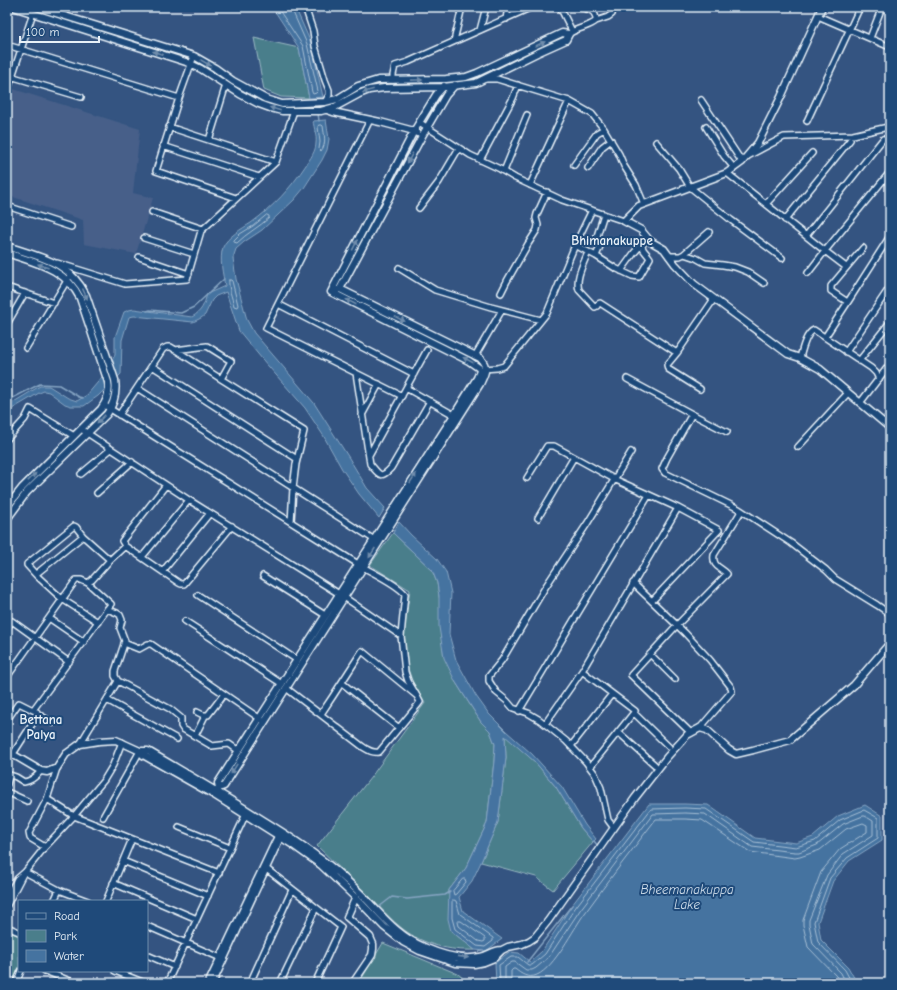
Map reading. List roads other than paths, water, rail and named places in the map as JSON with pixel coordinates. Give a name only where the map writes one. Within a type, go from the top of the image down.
[{"type":"street","points":[[13,7],[35,10],[194,56],[215,68],[233,81],[266,99],[282,104],[319,102],[337,99],[358,86],[378,80],[463,78],[477,73],[562,33],[570,33],[593,24],[596,21],[612,14]]},
{"type":"street","points":[[305,7],[313,31],[315,46],[329,90],[329,95],[319,102]]},
{"type":"street","points":[[454,41],[462,7]]},
{"type":"street","points":[[480,30],[486,7]]},
{"type":"street","points":[[506,19],[508,7]]},
{"type":"street","points":[[393,80],[395,66],[408,62],[531,7]]},
{"type":"street","points":[[560,7],[570,33]]},
{"type":"street","points":[[580,7],[594,12],[596,21]]},
{"type":"street","points":[[624,220],[639,206],[727,173],[743,160],[758,143],[782,97],[822,7]]},
{"type":"street","points":[[807,121],[860,7]]},
{"type":"street","points":[[870,38],[882,7]]},
{"type":"street","points":[[8,89],[10,75],[35,10]]},
{"type":"street","points":[[35,10],[191,64],[259,104],[282,111],[316,111],[335,108],[359,94],[370,90],[384,88],[443,87],[476,83],[566,40],[570,33]]},
{"type":"street","points":[[818,16],[890,47]]},
{"type":"street","points":[[7,45],[179,98]]},
{"type":"street","points":[[194,56],[156,171],[236,198]]},
{"type":"street","points":[[10,75],[81,97]]},
{"type":"street","points":[[340,289],[427,127],[443,100],[454,86],[463,78]]},
{"type":"street","points":[[330,292],[419,122],[436,95],[451,79]]},
{"type":"street","points":[[484,79],[497,79],[569,101],[592,114],[604,128],[611,140],[624,166],[636,185],[644,204]]},
{"type":"street","points":[[209,140],[226,85]]},
{"type":"street","points":[[480,160],[513,98],[518,85]]},
{"type":"street","points":[[701,100],[743,160]]},
{"type":"street","points":[[530,185],[569,101]]},
{"type":"street","points":[[319,102],[326,110],[414,131],[422,136]]},
{"type":"street","points":[[7,246],[125,284],[187,279],[201,231],[276,162],[294,111]]},
{"type":"street","points":[[504,171],[527,116]]},
{"type":"street","points":[[370,120],[266,328],[402,396]]},
{"type":"street","points":[[419,122],[470,155],[530,185],[562,200],[624,220],[641,230],[650,241],[664,249],[675,264],[694,284],[788,354],[800,358],[820,369],[890,428]]},
{"type":"street","points":[[170,127],[276,162]]},
{"type":"street","points":[[706,127],[724,156],[734,168]]},
{"type":"street","points":[[743,160],[784,137],[853,135],[890,127]]},
{"type":"street","points":[[574,166],[597,133],[604,128]]},
{"type":"street","points":[[806,236],[883,139]]},
{"type":"street","points":[[588,168],[602,147],[611,140]]},
{"type":"street","points":[[785,220],[850,140]]},
{"type":"street","points":[[656,142],[679,169],[690,187],[782,258]]},
{"type":"street","points":[[164,146],[259,177]]},
{"type":"street","points":[[419,208],[439,182],[459,148]]},
{"type":"street","points":[[766,204],[812,153]]},
{"type":"street","points":[[808,273],[890,172]]},
{"type":"street","points":[[727,173],[846,267]]},
{"type":"street","points":[[501,293],[537,230],[537,214],[547,192]]},
{"type":"street","points":[[7,206],[71,227]]},
{"type":"street","points":[[330,292],[483,369],[504,366],[547,312],[575,245],[592,210]]},
{"type":"street","points":[[152,212],[204,229]]},
{"type":"street","points":[[596,256],[601,243],[597,236],[604,214]]},
{"type":"street","points":[[669,256],[680,256],[684,254],[709,232]]},
{"type":"street","points":[[825,337],[890,236]]},
{"type":"street","points":[[621,271],[634,252],[641,246],[647,237]]},
{"type":"street","points":[[144,238],[194,254]]},
{"type":"street","points":[[575,245],[621,271],[640,277],[650,258],[641,246]]},
{"type":"street","points":[[846,305],[846,301],[831,290],[831,286],[863,248]]},
{"type":"street","points":[[588,252],[579,275],[579,289],[595,307],[600,303],[676,353]]},
{"type":"street","points":[[7,253],[50,268],[68,280],[80,298],[109,388],[108,395],[101,409],[22,488],[7,507]]},
{"type":"street","points":[[684,254],[705,263],[723,264],[735,267],[748,272],[764,282]]},
{"type":"street","points":[[139,257],[189,274]]},
{"type":"street","points":[[7,519],[27,492],[106,414],[115,397],[116,384],[86,295],[80,284],[71,274],[58,264],[47,259]]},
{"type":"street","points":[[399,268],[435,290],[541,320]]},
{"type":"street","points":[[26,348],[71,274]]},
{"type":"street","points":[[7,287],[54,303]]},
{"type":"street","points":[[846,352],[890,287]]},
{"type":"street","points":[[216,791],[224,786],[262,720],[360,565],[480,384],[484,363],[480,358],[340,289],[330,292]]},
{"type":"street","points":[[7,324],[25,294]]},
{"type":"street","points":[[700,389],[667,367],[667,365],[714,299]]},
{"type":"street","points":[[278,304],[414,374]]},
{"type":"street","points":[[475,356],[502,310]]},
{"type":"street","points":[[859,361],[890,322]]},
{"type":"street","points":[[800,358],[810,331],[814,330],[871,368],[879,379]]},
{"type":"street","points":[[175,350],[207,346],[231,361],[221,379]]},
{"type":"street","points":[[119,415],[164,349],[171,347],[304,431],[297,459],[293,488],[291,522]]},
{"type":"street","points":[[369,455],[427,350]]},
{"type":"street","points":[[860,403],[890,364]]},
{"type":"street","points":[[152,366],[297,459]]},
{"type":"street","points":[[360,565],[373,539],[392,516],[480,371],[483,369]]},
{"type":"street","points":[[356,373],[370,464],[379,474],[385,474],[391,468],[430,402]]},
{"type":"street","points":[[627,379],[727,432]]},
{"type":"street","points":[[362,416],[379,384]]},
{"type":"street","points":[[136,388],[373,539]]},
{"type":"street","points":[[406,388],[454,415]]},
{"type":"street","points":[[798,447],[848,393]]},
{"type":"street","points":[[104,405],[402,591],[405,594],[401,636],[405,672],[408,681],[420,702],[378,752],[370,752],[284,686],[185,621]]},
{"type":"street","points":[[7,440],[25,419],[30,408],[74,436]]},
{"type":"street","points":[[692,414],[667,458],[662,469],[665,473],[739,509],[791,543],[826,570],[835,579],[877,604],[890,614]]},
{"type":"street","points":[[81,429],[189,500],[341,595],[401,636]]},
{"type":"street","points":[[527,478],[547,446],[554,446],[614,478],[678,508],[719,530],[652,601]]},
{"type":"street","points":[[81,474],[111,449]]},
{"type":"street","points":[[614,828],[608,820],[601,788],[595,774],[586,762],[566,741],[536,717],[513,708],[496,692],[489,681],[489,676],[502,660],[546,586],[587,524],[631,452]]},
{"type":"street","points":[[538,518],[574,457]]},
{"type":"street","points":[[97,494],[132,462]]},
{"type":"street","points":[[166,484],[122,541],[125,546],[179,583],[184,584],[232,526]]},
{"type":"street","points":[[519,711],[649,494]]},
{"type":"street","points":[[142,557],[189,500]]},
{"type":"street","points":[[545,724],[582,671],[678,508]]},
{"type":"street","points":[[691,733],[631,675],[726,574],[716,566],[713,560],[714,555],[740,513],[739,509]]},
{"type":"street","points":[[163,571],[210,513]]},
{"type":"street","points":[[98,622],[62,599],[27,566],[27,564],[74,526],[110,560]]},
{"type":"street","points":[[36,574],[83,536]]},
{"type":"street","points":[[88,583],[125,546]]},
{"type":"street","points":[[264,576],[325,616]]},
{"type":"street","points":[[7,678],[76,580],[81,580],[88,583],[110,604],[36,712],[38,715],[10,752],[41,771],[47,772],[57,768]]},
{"type":"street","points":[[216,791],[246,816],[279,836],[321,865],[356,897],[384,927],[403,942],[420,952],[455,963],[474,964],[494,958],[502,950],[508,947],[529,941],[535,937],[548,921],[635,798],[667,757],[687,735],[700,728],[732,691],[731,687],[710,660],[677,625],[633,583]]},
{"type":"street","points":[[198,595],[297,660]]},
{"type":"street","points":[[284,686],[297,660],[325,616],[341,595]]},
{"type":"street","points":[[107,609],[120,615],[122,620],[120,628],[125,641],[115,671],[115,676],[118,681],[170,709],[181,718],[181,726],[183,729],[212,746],[229,744],[239,751]]},
{"type":"street","points":[[49,618],[84,642]]},
{"type":"street","points":[[7,628],[12,621],[69,662]]},
{"type":"street","points":[[124,643],[139,649],[148,644],[152,644],[262,720]]},
{"type":"street","points":[[700,728],[707,730],[729,750],[736,754],[790,740],[854,684],[890,643]]},
{"type":"street","points":[[321,714],[362,651],[417,696]]},
{"type":"street","points":[[650,654],[675,679]]},
{"type":"street","points":[[7,665],[13,669]]},
{"type":"street","points":[[582,671],[635,711],[634,713],[669,747]]},
{"type":"street","points":[[45,847],[30,838],[28,835],[47,799],[57,768],[66,754],[80,744],[118,681]]},
{"type":"street","points":[[342,683],[398,728]]},
{"type":"street","points":[[195,736],[205,716],[210,713],[224,694]]},
{"type":"street","points":[[571,746],[612,694]]},
{"type":"street","points":[[107,700],[177,739]]},
{"type":"street","points":[[7,720],[19,703],[36,712],[53,724]]},
{"type":"street","points":[[197,712],[205,716]]},
{"type":"street","points":[[590,767],[634,713]]},
{"type":"street","points":[[216,791],[218,783],[262,720]]},
{"type":"street","points":[[618,732],[655,766]]},
{"type":"street","points":[[80,744],[116,740],[122,742],[140,751],[148,751],[216,791],[318,856],[362,895],[382,917],[409,940],[438,952],[467,958],[481,957],[496,950],[502,950]]},
{"type":"street","points":[[7,905],[25,872],[104,780],[113,765],[122,742]]},
{"type":"street","points":[[103,817],[140,751]]},
{"type":"street","points":[[7,784],[9,774],[24,782],[29,781],[41,771]]},
{"type":"street","points":[[7,792],[27,801]]},
{"type":"street","points":[[47,799],[74,816],[219,873]]},
{"type":"street","points":[[167,983],[246,816]]},
{"type":"street","points":[[179,827],[230,848]]},
{"type":"street","points":[[208,983],[222,958],[279,836]]},
{"type":"street","points":[[106,900],[132,839]]},
{"type":"street","points":[[123,860],[208,896]]},
{"type":"street","points":[[264,868],[341,927],[315,983]]},
{"type":"street","points":[[25,872],[59,890],[85,900]]},
{"type":"street","points":[[7,897],[17,879],[25,872]]},
{"type":"street","points":[[113,883],[197,919]]},
{"type":"street","points":[[54,900],[59,890]]},
{"type":"street","points":[[250,983],[292,890]]},
{"type":"street","points":[[353,983],[372,955],[373,949],[373,944],[370,937],[346,916],[356,897]]},
{"type":"street","points":[[280,983],[316,908]]},
{"type":"street","points":[[148,926],[222,958]]},
{"type":"street","points":[[7,927],[18,932]]},
{"type":"street","points":[[148,955],[175,967]]},
{"type":"street","points":[[213,983],[222,958]]},
{"type":"street","points":[[16,983],[21,972]]},
{"type":"street","points":[[48,972],[75,983]]},
{"type":"street","points":[[118,972],[145,983]]},
{"type":"water","points":[[272,7],[295,7],[311,43],[323,97],[309,98],[299,48]]},
{"type":"water","points":[[326,120],[329,139],[327,150],[304,188],[294,200],[262,230],[236,249],[233,258],[236,279],[247,320],[254,333],[314,403],[367,488],[385,508],[379,518],[359,494],[342,469],[323,435],[305,408],[239,331],[226,292],[216,296],[212,300],[205,315],[193,322],[134,316],[129,317],[122,340],[121,374],[98,396],[84,406],[71,406],[65,404],[49,392],[44,391],[7,412],[7,406],[40,386],[49,386],[68,398],[77,401],[87,395],[103,376],[115,355],[115,337],[124,312],[134,309],[192,317],[198,312],[204,305],[207,294],[225,286],[221,257],[225,243],[267,210],[294,182],[309,160],[316,146],[313,121]]},
{"type":"water","points":[[399,522],[437,559],[446,572],[451,593],[449,634],[456,660],[476,696],[489,714],[532,754],[562,787],[585,825],[596,839],[593,842],[581,828],[556,787],[535,762],[505,736],[506,758],[498,822],[472,881],[459,897],[463,911],[502,939],[486,951],[475,950],[451,931],[448,919],[449,890],[466,868],[487,823],[495,744],[490,731],[481,722],[455,681],[444,658],[439,627],[439,596],[437,583],[432,570],[393,533]]},
{"type":"water","name":"Bheemanakuppa Lake","points":[[649,804],[708,805],[755,838],[796,843],[813,837],[838,816],[865,805],[882,816],[882,840],[849,861],[833,881],[818,922],[821,940],[848,967],[857,983],[496,983],[495,963],[509,952],[519,953],[530,962],[542,951],[572,905]]},
{"type":"waterway","points":[[318,113],[319,121]]},
{"type":"waterway","points":[[147,311],[181,313],[194,307],[224,279]]},
{"type":"waterway","points":[[7,401],[40,384],[59,385],[83,398]]},
{"type":"waterway","points":[[594,841],[598,846]]},
{"type":"waterway","points":[[379,907],[392,897],[407,899],[445,895],[450,892]]},
{"type":"waterway","points":[[527,962],[572,905]]},
{"type":"district","name":"Bhimanakuppe","points":[[612,240]]},
{"type":"district","name":"Bettana Palya","points":[[41,726]]}]
